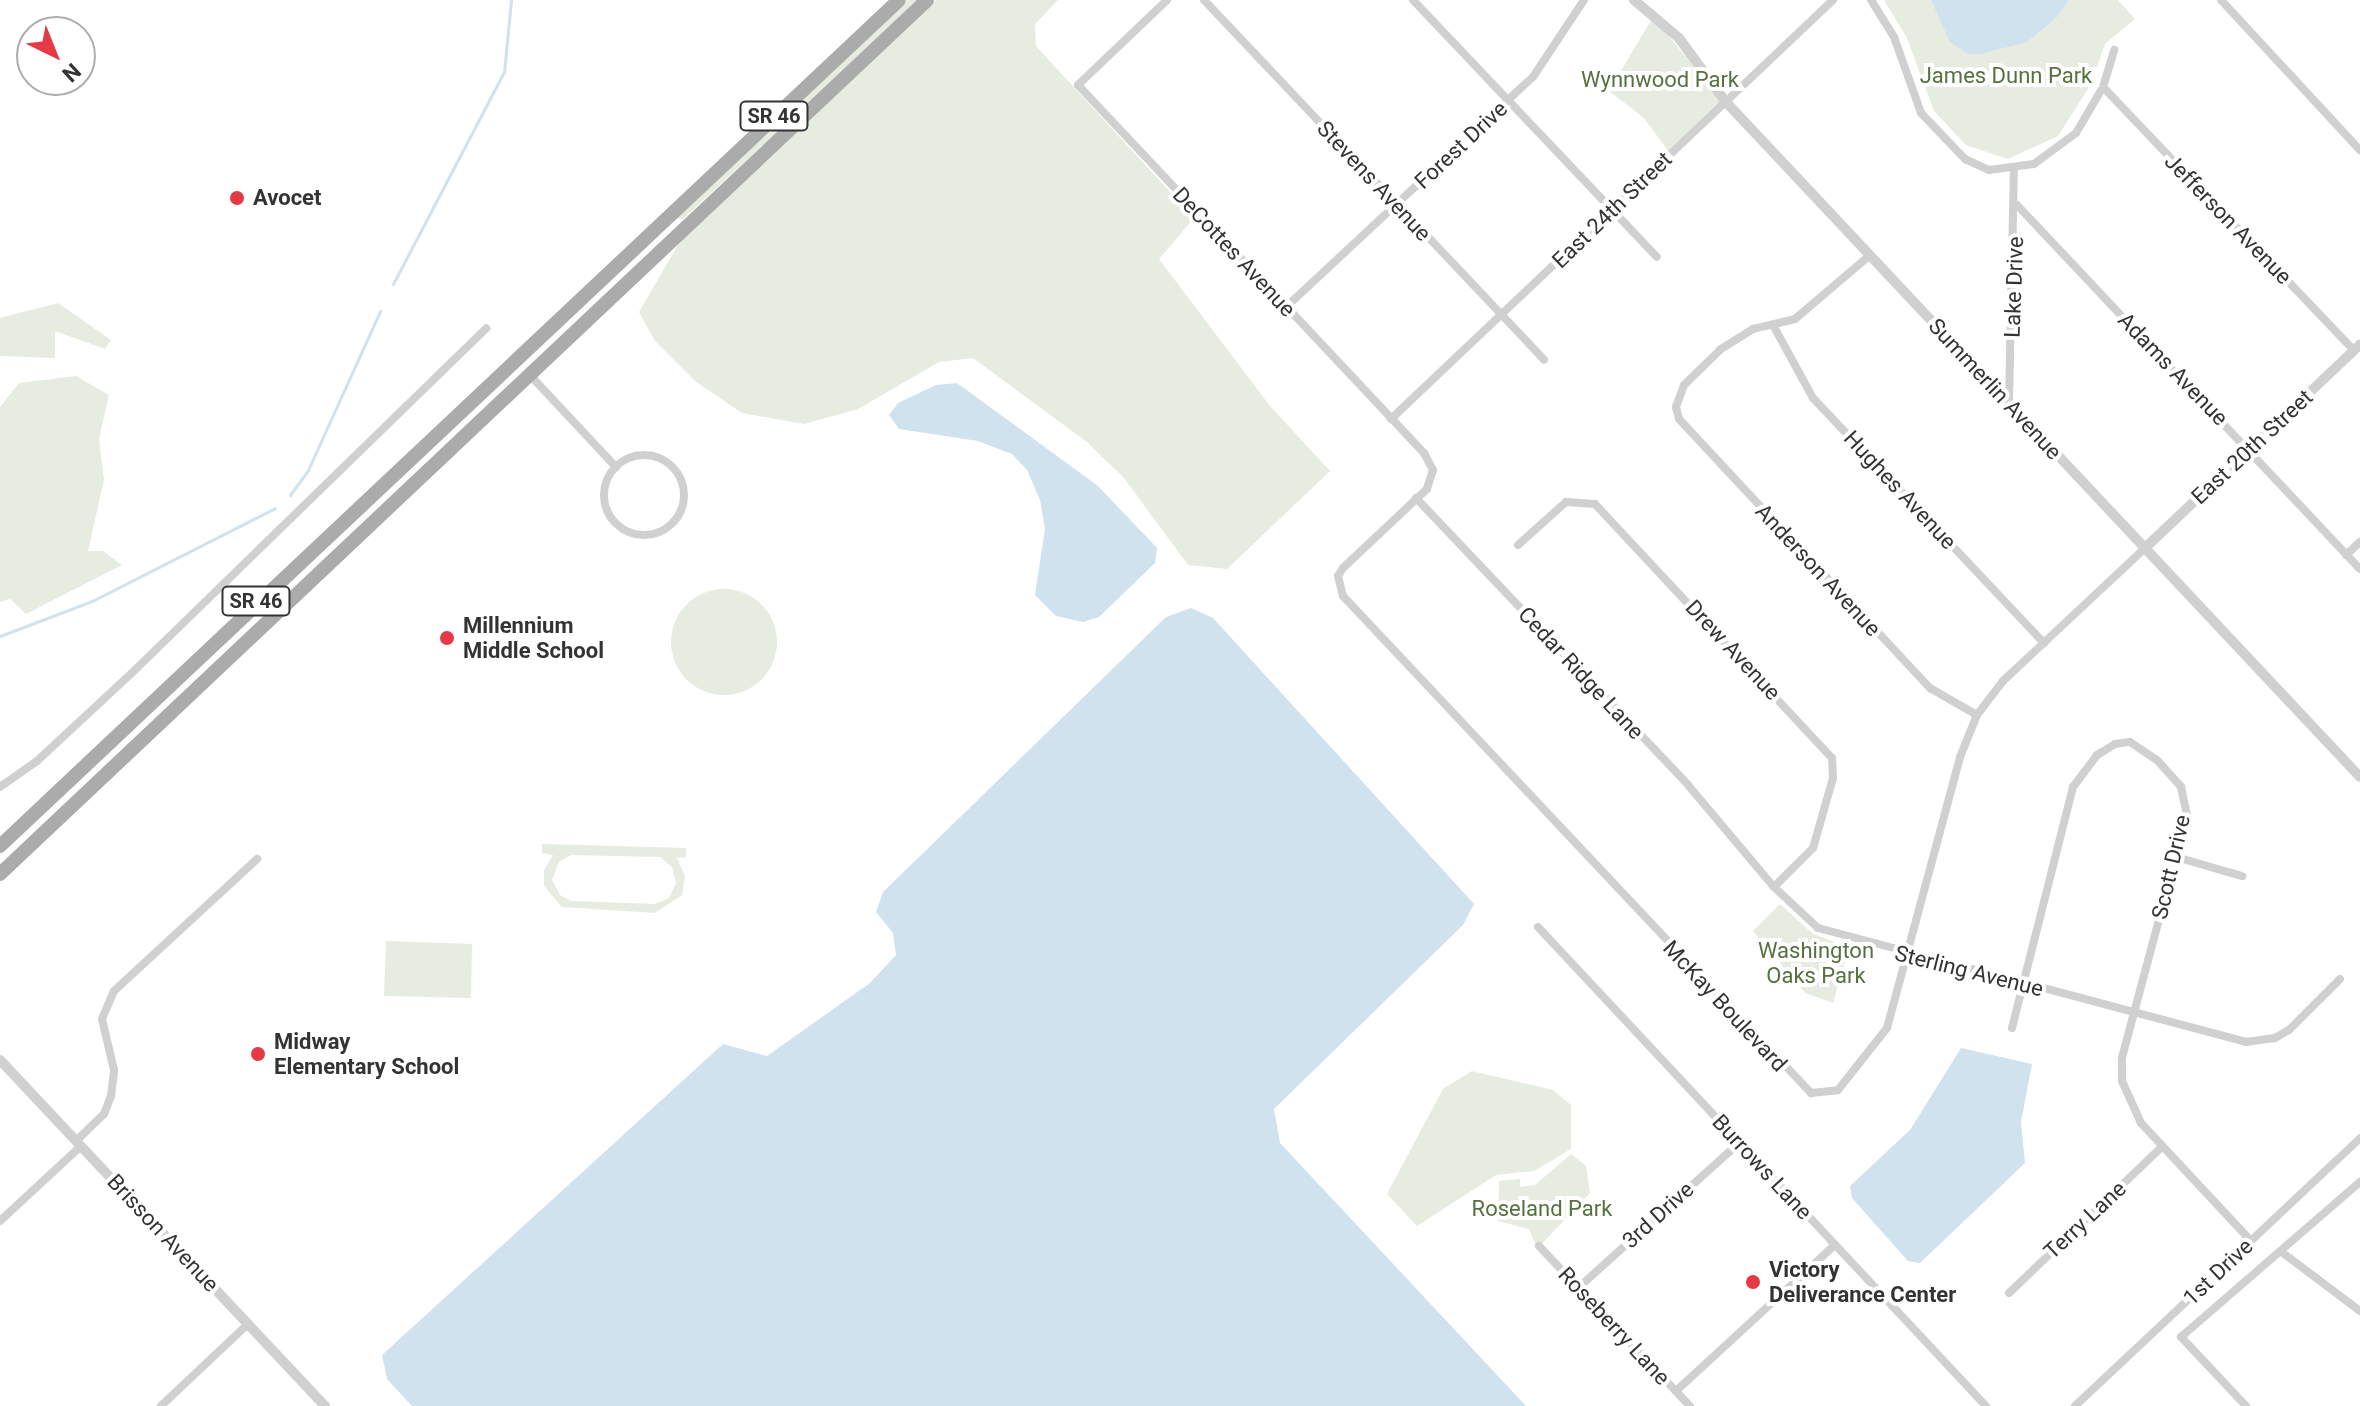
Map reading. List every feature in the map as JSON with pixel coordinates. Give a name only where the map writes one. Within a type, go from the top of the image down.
[{"type":"main road","name":"SR 46","points":[[0,846],[435,431],[899,0]]},
{"type":"main road","name":"SR 46","points":[[0,874],[527,372],[927,0]]},
{"type":"street","name":"DeCottes Avenue","points":[[1167,0],[1078,85],[1391,419]]},
{"type":"street","name":"Stevens Avenue","points":[[1204,0],[1544,360]]},
{"type":"street","points":[[1413,0],[1657,257]]},
{"type":"street","name":"Forest Drive","points":[[1285,308],[1533,77],[1584,0]]},
{"type":"street","name":"Summerlin Avenue","points":[[1634,0],[1687,46],[1725,101],[2360,777]]},
{"type":"street","name":"East 24th Street","points":[[1391,419],[1833,0]]},
{"type":"street","points":[[1871,0],[1894,37],[1921,113],[1965,159],[1989,170],[2014,170],[2034,164],[2067,141],[2103,87],[2114,50]]},
{"type":"street","points":[[2221,0],[2360,150]]},
{"type":"street","name":"Jefferson Avenue","points":[[2103,87],[2357,348]]},
{"type":"street","name":"Lake Drive","points":[[2009,404],[2017,205],[2014,170]]},
{"type":"street","name":"Adams Avenue","points":[[2017,205],[2360,569]]},
{"type":"street","points":[[1773,325],[1814,307],[1869,256]]},
{"type":"street","name":"Anderson Avenue","points":[[1773,325],[1753,329],[1720,350],[1684,385],[1676,407],[1686,430],[1920,678],[1939,695],[1977,715]]},
{"type":"street","name":"Hughes Avenue","points":[[1773,325],[1813,398],[2044,643]]},
{"type":"street","points":[[0,787],[37,761],[180,627],[486,328]]},
{"type":"street","name":"East 20th Street","points":[[2145,548],[2357,348]]},
{"type":"street","points":[[527,372],[616,467]]},
{"type":"street","name":"McKay Boulevard","points":[[1391,419],[1433,470],[1427,489],[1343,568],[1338,576],[1343,596],[1804,1088],[1827,1095],[1849,1080],[1887,1028],[1960,757],[1977,715],[2003,681],[2145,548]]},
{"type":"street","points":[[646,455],[673,468],[684,496],[672,524],[643,535],[615,523],[604,494],[616,467],[646,455]]},
{"type":"street","name":"Cedar Ridge Lane","points":[[1416,498],[1688,785],[1742,851]]},
{"type":"street","name":"Drew Avenue","points":[[1518,545],[1566,502],[1595,504],[1832,758],[1833,778],[1818,839],[1774,887]]},
{"type":"street","points":[[2346,555],[2360,542]]},
{"type":"street","name":"Scott Drive","points":[[2012,1028],[2073,787],[2083,770],[2115,744],[2143,749],[2181,787],[2187,815],[2134,1013],[2122,1081],[2135,1113],[2162,1147],[2251,1241]]},
{"type":"street","name":"Sterling Avenue","points":[[1742,851],[1774,887],[1818,928],[1908,956],[2260,1042],[2289,1030],[2340,979]]},
{"type":"street","points":[[2176,857],[2242,876]]},
{"type":"street","points":[[0,1221],[104,1114],[111,1096],[114,1070],[102,1019],[109,999],[257,859]]},
{"type":"street","name":"Burrows Lane","points":[[1538,927],[1986,1406]]},
{"type":"street","name":"Brisson Avenue","points":[[0,1060],[325,1406]]},
{"type":"street","name":"1st Drive","points":[[2075,1406],[2360,1138]]},
{"type":"street","name":"3rd Drive","points":[[1578,1288],[1739,1143]]},
{"type":"street","name":"Terry Lane","points":[[2009,1293],[2162,1147]]},
{"type":"street","points":[[2246,1406],[2181,1337],[2283,1253],[2360,1182]]},
{"type":"street","points":[[1676,1391],[1835,1245]]},
{"type":"street","name":"Roseberry Lane","points":[[1539,1246],[1690,1406]]},
{"type":"street","points":[[2283,1253],[2360,1311]]},
{"type":"street","points":[[161,1406],[248,1324]]},
{"type":"green space","points":[[907,0],[919,0],[683,219],[670,218]]},
{"type":"green space","points":[[936,0],[1058,0],[1035,24],[1036,46],[1194,218],[1159,259],[1270,406],[1330,471],[1227,569],[1188,565],[1124,478],[1087,442],[973,358],[939,362],[858,409],[804,424],[742,413],[695,381],[655,341],[639,312],[685,233]]},
{"type":"green space","name":"James Dunn Park","points":[[1884,0],[2118,0],[2135,19],[2105,44],[2091,84],[2058,136],[2008,159],[1966,145],[1934,111],[1907,38]]},
{"type":"green space","name":"Wynnwood Park","points":[[1653,17],[1723,102],[1669,152],[1644,118],[1609,91]]},
{"type":"green space","points":[[58,303],[111,340],[105,349],[55,331],[55,358],[0,356],[0,318]]},
{"type":"green space","points":[[76,376],[109,395],[99,439],[104,480],[88,551],[103,551],[122,565],[26,614],[10,599],[0,602],[0,407],[19,383]]},
{"type":"green space","points":[[724,589],[744,593],[761,605],[773,622],[777,642],[773,662],[761,679],[744,691],[724,695],[704,691],[687,679],[675,662],[671,642],[675,622],[687,605],[704,593]]},
{"type":"green space","points":[[542,844],[686,848],[686,857],[677,858],[685,876],[682,895],[655,913],[562,907],[544,886],[544,870],[553,855],[542,853]],"holes":[[[571,855],[660,857],[672,867],[676,883],[669,898],[655,904],[571,901],[560,895],[552,880],[559,862]]]},
{"type":"green space","name":"Washington Oaks Park","points":[[1780,904],[1813,934],[1849,947],[1833,1003],[1805,993],[1753,931]]},
{"type":"green space","points":[[386,941],[472,944],[471,998],[384,996]]},
{"type":"green space","points":[[1472,1071],[1553,1090],[1571,1105],[1571,1149],[1534,1171],[1496,1175],[1417,1226],[1387,1194],[1443,1089]]},
{"type":"green space","name":"Roseland Park","points":[[1571,1154],[1586,1166],[1590,1193],[1537,1249],[1529,1229],[1498,1221],[1499,1181],[1520,1179],[1520,1187],[1535,1185]]},
{"type":"water","points":[[1931,0],[2069,0],[2056,18],[2027,42],[1968,54],[1950,42]]},
{"type":"water","points":[[957,383],[1098,486],[1157,548],[1155,563],[1099,617],[1083,622],[1056,616],[1035,595],[1045,529],[1040,500],[1027,470],[1012,454],[978,441],[899,429],[889,415],[898,403],[936,385]]},
{"type":"water","points":[[1191,608],[1213,618],[1474,904],[1463,925],[1274,1109],[1280,1143],[1526,1406],[412,1406],[387,1379],[382,1355],[723,1044],[767,1056],[870,983],[896,955],[893,933],[876,912],[883,892],[1166,617]]},
{"type":"water","points":[[1961,1048],[2032,1064],[2021,1122],[2025,1163],[1920,1263],[1908,1261],[1852,1198],[1850,1186],[1910,1130]]},
{"type":"waterway","points":[[393,284],[504,72],[511,0]]},
{"type":"waterway","points":[[290,495],[308,470],[380,311]]},
{"type":"waterway","points":[[0,636],[92,601],[275,508]]},
{"type":"place","name":"Avocet","points":[[237,198]]},
{"type":"place","name":"Millennium Middle School","points":[[447,638]]},
{"type":"place","name":"Midway Elementary School","points":[[258,1054]]},
{"type":"place","name":"Victory Deliverance Center","points":[[1753,1282]]}]
